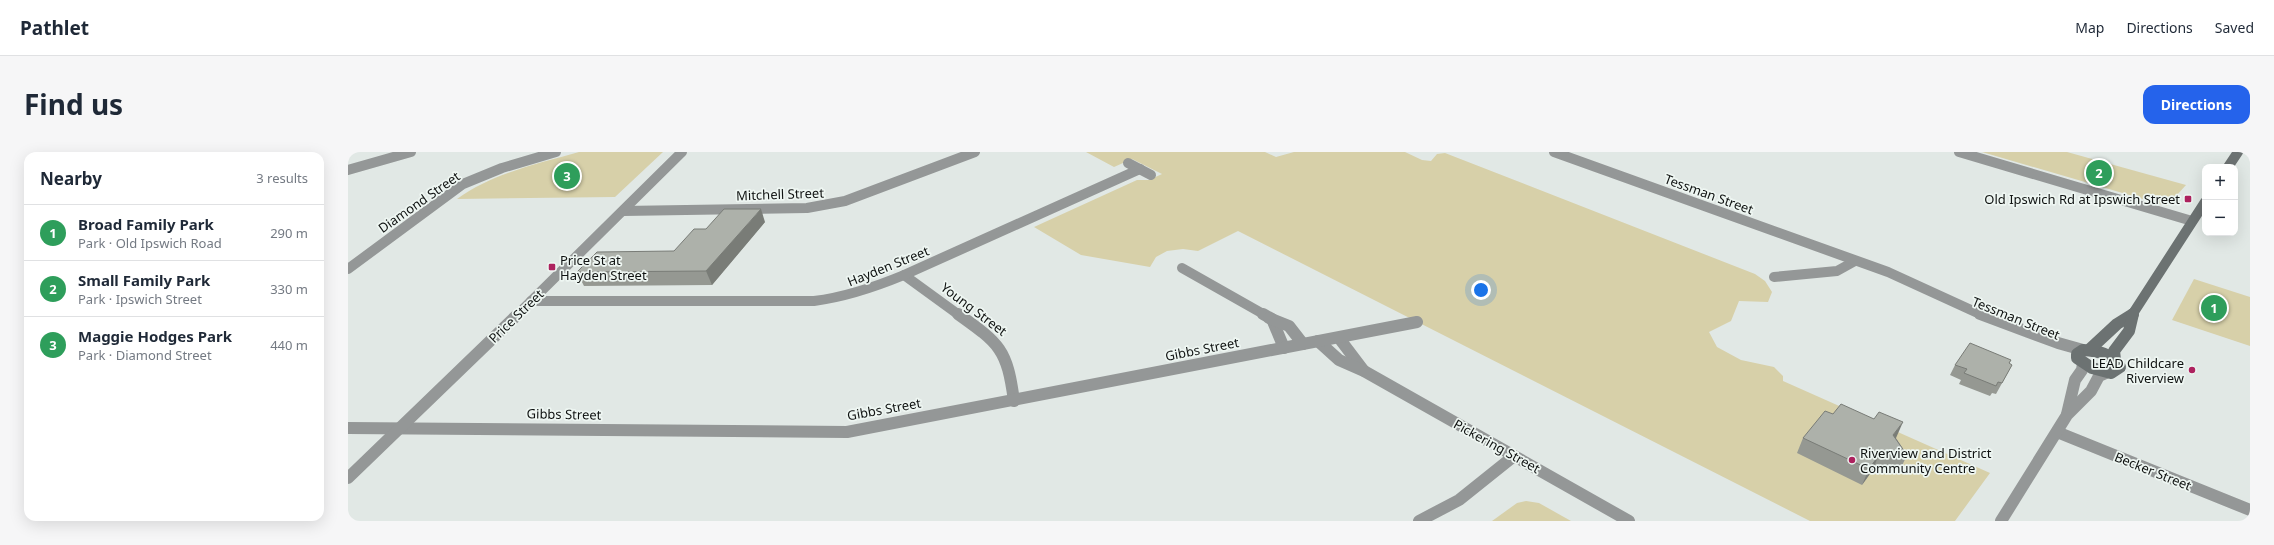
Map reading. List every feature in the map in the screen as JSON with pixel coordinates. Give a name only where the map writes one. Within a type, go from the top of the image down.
[{"type":"main road","points":[[2230,164],[2238,152]]},
{"type":"main road","points":[[2115,360],[2114,351],[2129,331],[2133,314],[2202,206]]},
{"type":"main road","points":[[2084,356],[2117,324],[2133,314]]},
{"type":"main road","points":[[2103,353],[2115,360],[2120,367],[2114,372],[2095,370],[2084,356],[2103,353]]},
{"type":"street","points":[[348,170],[411,152]]},
{"type":"street","name":"Diamond Street","points":[[348,269],[463,184],[497,170],[556,152]]},
{"type":"street","name":"Price Street","points":[[348,478],[682,152]]},
{"type":"street","name":"Mitchell Street","points":[[623,211],[807,208],[828,206],[854,198],[975,152]]},
{"type":"street","name":"Tessman Street","points":[[1554,152],[1855,261],[1958,311],[2054,348],[2084,356]]},
{"type":"street","points":[[1959,152],[2192,221]]},
{"type":"street","points":[[1128,163],[1151,175]]},
{"type":"street","name":"Hayden Street","points":[[531,301],[814,301],[856,295],[1140,169]]},
{"type":"street","points":[[1774,277],[1837,271],[1855,261]]},
{"type":"street","points":[[1182,268],[1274,322],[1284,348]]},
{"type":"street","name":"Young Street","points":[[904,275],[989,336],[1001,348],[1008,361],[1014,401]]},
{"type":"street","points":[[1268,318],[1289,326],[1302,344]]},
{"type":"street","name":"Gibbs Street","points":[[348,428],[847,432],[1014,401],[1417,322]]},
{"type":"street","name":"Pickering Street","points":[[1339,338],[1364,371]]},
{"type":"street","name":"Pickering Street","points":[[1318,341],[1339,360],[1364,371],[1629,521]]},
{"type":"street","points":[[2067,415],[2075,380],[2082,370],[2084,356]]},
{"type":"street","points":[[2001,521],[2067,415],[2091,391],[2099,376],[2108,372]]},
{"type":"street","name":"Becker Street","points":[[2057,432],[2250,510]]},
{"type":"street","points":[[1419,521],[1459,500],[1514,456]]},
{"type":"shaded area","points":[[579,152],[663,152],[615,197],[457,199],[485,182],[500,176],[531,165]]},
{"type":"shaded area","points":[[1086,152],[1265,152],[1276,157],[1294,152],[1405,152],[1422,160],[1431,161],[1437,154],[1445,153],[1755,274],[1765,281],[1772,292],[1768,302],[1739,301],[1731,321],[1709,332],[1717,347],[1741,360],[1774,367],[1783,376],[1783,381],[1990,473],[1955,521],[1810,521],[1238,231],[1198,251],[1183,249],[1167,251],[1156,257],[1150,267],[1081,255],[1034,227],[1137,180],[1149,180],[1162,174],[1132,159],[1114,167]]},
{"type":"shaded area","points":[[1982,152],[2067,152],[2186,185],[2167,206]]},
{"type":"shaded area","points":[[2194,279],[2250,297],[2250,346],[2172,320]]},
{"type":"shaded area","points":[[1526,501],[1539,503],[1571,521],[1492,521],[1517,503]]},
{"type":"building","points":[[724,209],[761,209],[706,271],[577,272],[597,252],[674,251],[694,229],[706,229]]},
{"type":"building","points":[[1970,343],[2011,360],[2009,363],[2012,365],[2002,383],[1998,382],[1996,386],[1964,373],[1967,369],[1955,365]]},
{"type":"building","points":[[1841,404],[1874,419],[1879,412],[1903,422],[1893,435],[1907,455],[1879,455],[1869,469],[1803,438],[1825,411],[1833,414]]},
{"type":"place","name":"Small Family Park","points":[[2099,173]]},
{"type":"place","name":"Maggie Hodges Park","points":[[567,176]]},
{"type":"place","name":"Old Ipswich Rd at Ipswich Street","points":[[2188,199]]},
{"type":"place","name":"Price St at Hayden Street","points":[[552,267]]},
{"type":"place","name":"Broad Family Park","points":[[2214,308]]},
{"type":"place","name":"LEAD Childcare Riverview","points":[[2192,370]]},
{"type":"place","name":"Riverview and District Community Centre","points":[[1852,460]]}]
